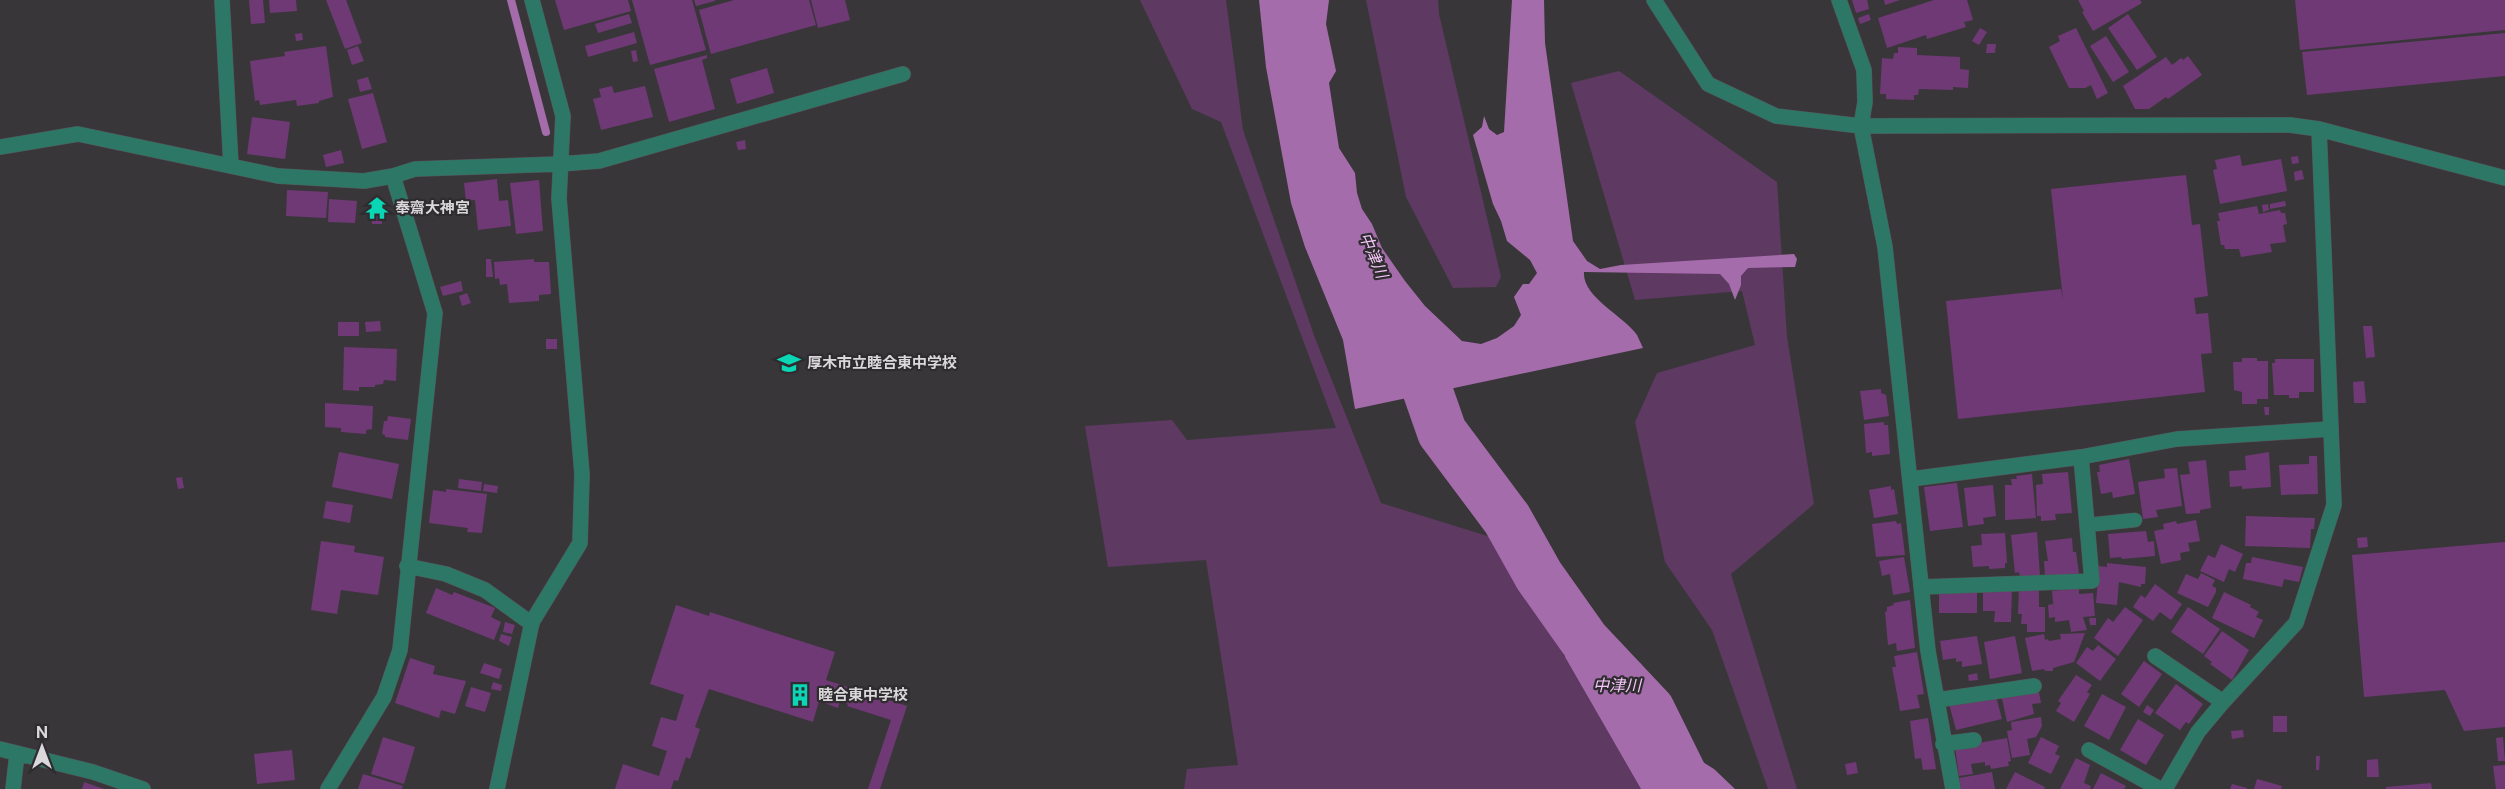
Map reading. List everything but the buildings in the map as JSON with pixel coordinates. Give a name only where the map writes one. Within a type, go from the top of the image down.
[{"type":"street","points":[[222,0],[231,166]]},
{"type":"street","points":[[497,789],[532,621],[580,543],[582,474],[559,198],[563,116],[532,0]]},
{"type":"street","points":[[1654,0],[1708,84],[1776,116],[1861,126],[2290,125],[2319,129],[2505,178]]},
{"type":"street","points":[[1839,0],[1864,69],[1865,102],[1861,126],[1885,247],[1921,587],[1943,744],[1953,789]]},
{"type":"street","points":[[0,147],[78,134],[278,176],[364,181],[415,169],[599,161],[903,74]]},
{"type":"street","points":[[2165,789],[2198,732],[2296,623],[2334,505],[2319,129]]},
{"type":"street","points":[[328,789],[384,697],[400,650],[435,313],[393,176]]},
{"type":"street","points":[[1911,479],[2081,457],[2177,440],[2330,429]]},
{"type":"street","points":[[1921,587],[2091,581],[2081,457]]},
{"type":"street","points":[[407,566],[446,574],[485,590],[532,624]]},
{"type":"street","points":[[2155,656],[2223,702]]},
{"type":"street","points":[[1937,700],[2034,686]]},
{"type":"street","points":[[1943,744],[1974,740]]},
{"type":"street","points":[[0,749],[93,772],[143,789]]},
{"type":"street","points":[[2089,750],[2160,789]]},
{"type":"street","points":[[13,789],[17,754]]},
{"type":"lane","points":[[2087,525],[2135,520]]},
{"type":"shaded area","points":[[1140,0],[1226,0],[1243,130],[1315,338],[1381,503],[1497,539],[1641,789],[1184,789],[1187,769],[1238,765],[1206,560],[1108,567],[1085,426],[1172,420],[1187,440],[1336,428],[1221,122],[1192,109]]},
{"type":"shaded area","points":[[1366,0],[1438,0],[1439,14],[1501,277],[1496,287],[1453,288],[1406,197]]},
{"type":"shaded area","points":[[1619,71],[1777,182],[1787,337],[1814,504],[1731,574],[1797,789],[1768,789],[1712,630],[1665,562],[1635,422],[1657,373],[1755,345],[1742,291],[1635,300],[1571,83]]},
{"type":"water","points":[[1259,0],[1329,0],[1326,24],[1336,71],[1329,83],[1339,148],[1355,173],[1357,193],[1362,209],[1372,224],[1382,248],[1405,281],[1425,306],[1462,341],[1481,344],[1497,338],[1514,326],[1521,315],[1514,297],[1523,284],[1529,284],[1537,273],[1530,260],[1507,241],[1493,204],[1473,135],[1482,127],[1484,116],[1489,129],[1497,135],[1504,132],[1512,0],[1544,0],[1545,43],[1573,241],[1587,261],[1600,269],[1621,265],[1794,254],[1797,259],[1795,267],[1748,268],[1741,276],[1741,285],[1735,300],[1729,284],[1720,274],[1584,272],[1585,281],[1596,298],[1631,328],[1643,348],[1355,409],[1343,340],[1305,247],[1291,203],[1266,67]]},
{"type":"water","name":"中津川","points":[[1586,608],[1618,647],[1641,664],[1671,726],[1690,754],[1714,769],[1735,789],[1641,789],[1565,657]]},
{"type":"waterway","points":[[511,0],[546,132]]},
{"type":"waterway","name":"中津川","points":[[1406,329],[1442,432],[1507,519],[1539,576],[1585,641],[1650,710],[1691,789]]},
{"type":"place","name":"奉齋大神宮","points":[[377,208]]},
{"type":"place","name":"厚木市立睦合東中学校","points":[[789,363]]},
{"type":"place","name":"睦合東中学校","points":[[800,695]]}]
